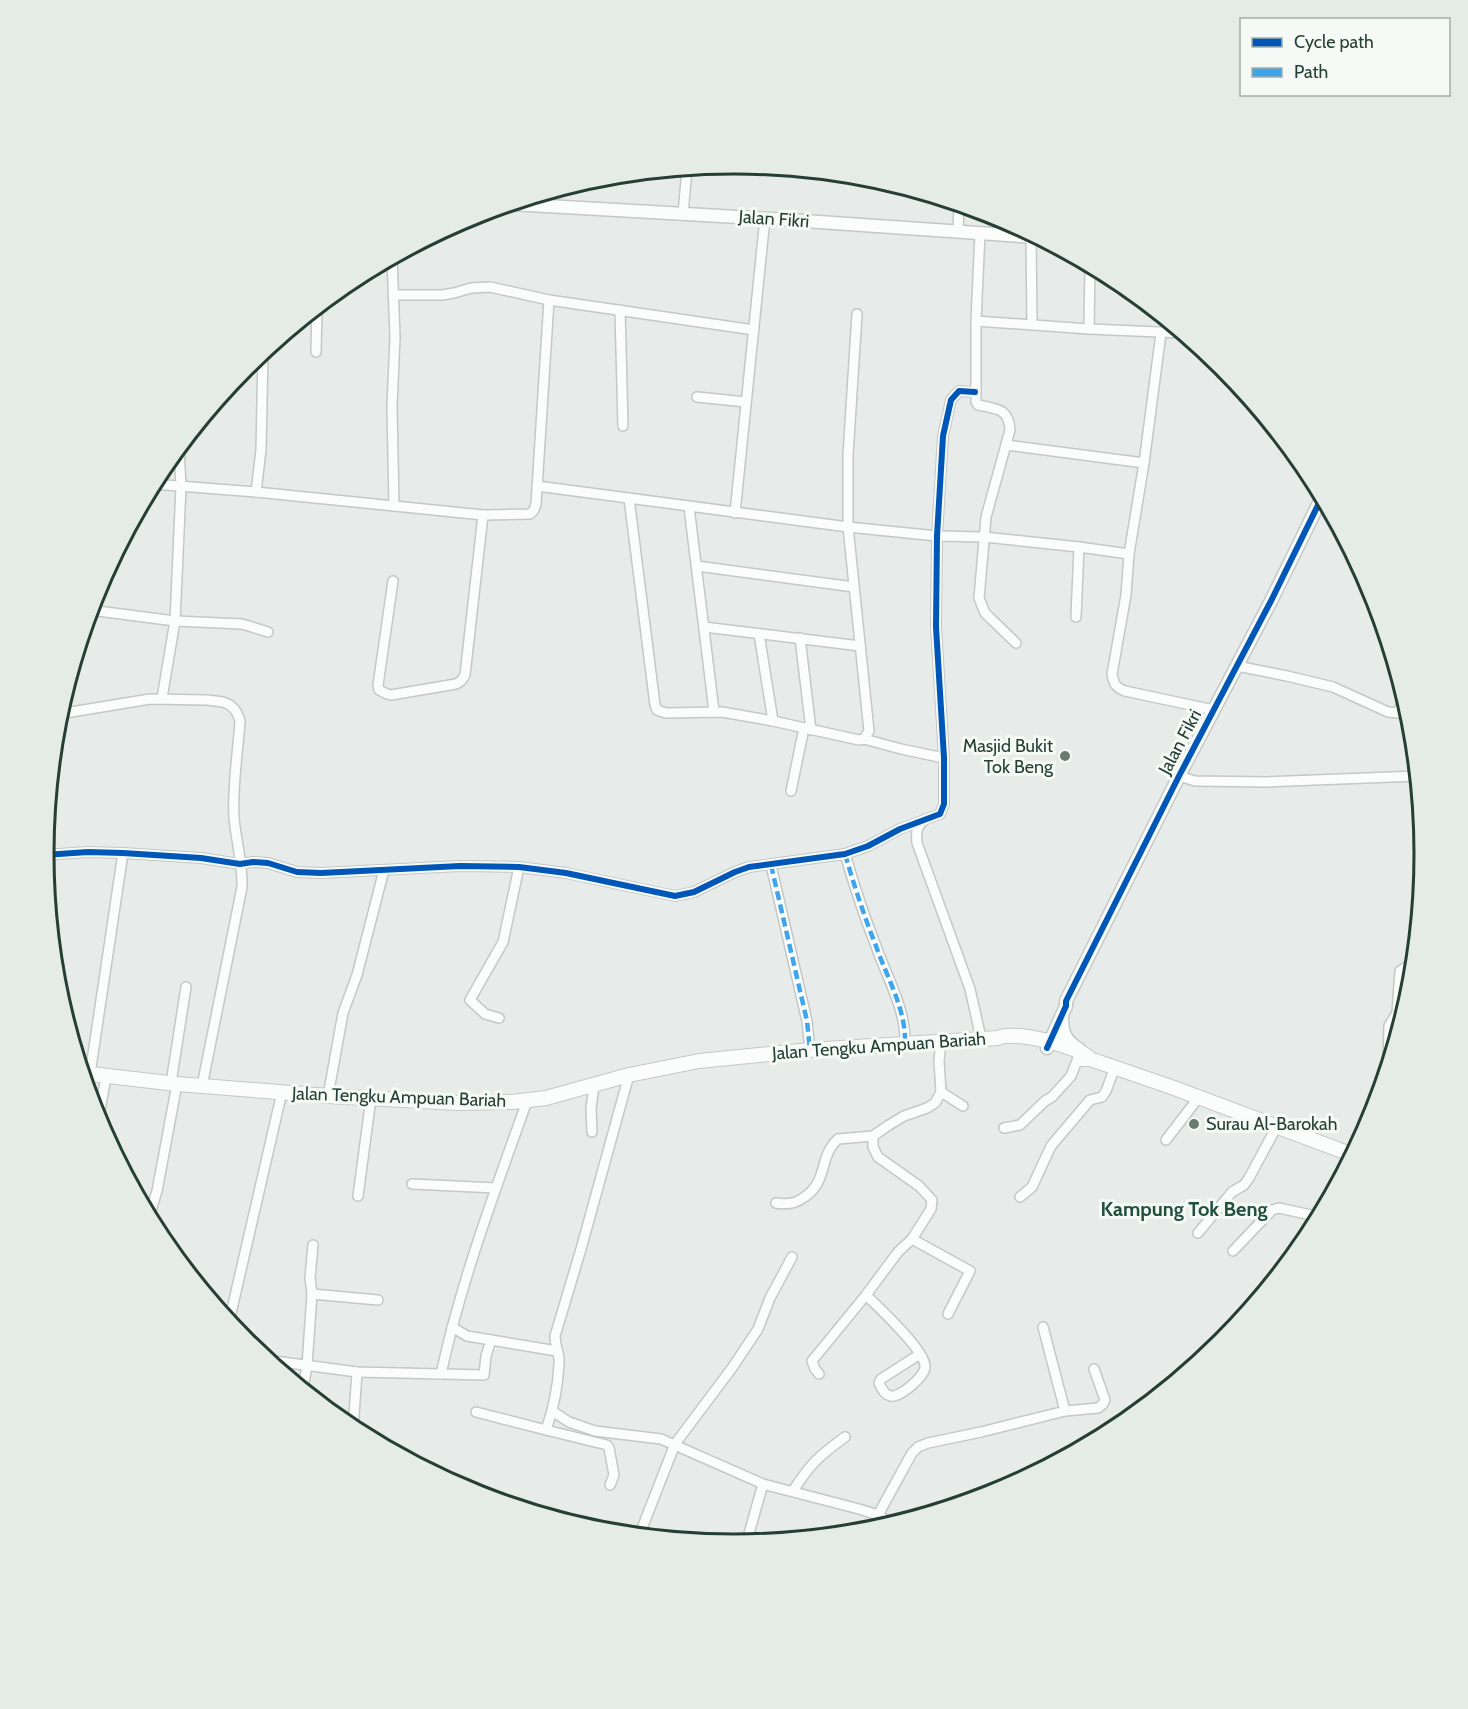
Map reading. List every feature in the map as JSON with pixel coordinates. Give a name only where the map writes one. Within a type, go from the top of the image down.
[{"type":"main road","name":"Jalan Tengku Ampuan Bariah","points":[[90,1074],[174,1084],[328,1096],[458,1103],[527,1101],[594,1086],[629,1075],[699,1061],[810,1050],[999,1038],[1011,1035],[1085,1056],[1345,1152]]},
{"type":"street","points":[[683,214],[686,176]]},
{"type":"street","name":"Jalan Fikri","points":[[534,205],[1013,235]]},
{"type":"street","points":[[958,232],[959,213]]},
{"type":"street","points":[[735,513],[765,218]]},
{"type":"street","points":[[980,233],[976,321],[976,402],[978,405],[999,410],[1006,415],[1010,430],[986,517],[979,598],[985,613],[1016,643]]},
{"type":"street","points":[[1032,324],[1033,244]]},
{"type":"street","points":[[392,267],[395,337],[392,406],[394,506]]},
{"type":"street","points":[[1089,329],[1090,276]]},
{"type":"street","points":[[393,295],[442,295],[486,287],[549,300],[754,330]]},
{"type":"street","points":[[164,485],[483,514],[530,514],[536,504],[549,300]]},
{"type":"street","points":[[620,310],[623,426]]},
{"type":"street","points":[[857,314],[848,455],[848,527],[868,731],[864,739]]},
{"type":"street","points":[[316,352],[317,318]]},
{"type":"street","points":[[976,321],[1170,333]]},
{"type":"street","points":[[1161,333],[1144,463],[1129,554],[1126,595],[1112,674],[1114,683],[1125,691],[1214,710]]},
{"type":"street","points":[[256,492],[261,450],[263,365]]},
{"type":"street","points":[[54,854],[88,852],[201,858],[240,864],[267,863],[297,872],[309,873],[460,866],[519,867],[566,873],[675,896],[694,892],[749,867],[845,854],[868,846],[900,828],[940,814],[943,808],[944,758],[936,627],[937,536],[943,436],[951,400],[959,390],[975,392]]},
{"type":"street","points":[[697,397],[746,402]]},
{"type":"street","points":[[1006,445],[1144,463]]},
{"type":"street","points":[[162,698],[175,621],[181,487],[180,462]]},
{"type":"street","points":[[537,486],[848,527],[937,536],[984,537],[1129,554]]},
{"type":"street","points":[[628,498],[657,710],[666,713],[714,711],[859,740],[864,739],[901,750],[944,758]]},
{"type":"street","name":"Jalan Fikri","points":[[1045,1044],[1057,1014],[1066,1001],[1318,506]]},
{"type":"street","points":[[689,507],[714,711]]},
{"type":"street","points":[[393,581],[378,685],[380,690],[391,694],[456,684],[461,681],[465,675],[483,514]]},
{"type":"street","points":[[1076,617],[1079,547]]},
{"type":"street","points":[[697,566],[854,587]]},
{"type":"street","points":[[99,611],[175,621],[242,624],[268,632]]},
{"type":"street","points":[[704,627],[860,646]]},
{"type":"street","points":[[759,634],[773,721]]},
{"type":"street","points":[[791,791],[808,729],[800,638]]},
{"type":"street","points":[[1237,666],[1333,687],[1388,712],[1399,711]]},
{"type":"street","points":[[69,712],[162,698],[223,702],[238,713],[240,721],[234,807],[243,874],[242,887],[202,1086]]},
{"type":"street","points":[[1179,776],[1195,781],[1266,782],[1409,776]]},
{"type":"street","points":[[925,819],[918,826],[917,843],[970,988],[981,1038]]},
{"type":"street","points":[[900,828],[909,833],[917,843]]},
{"type":"street","points":[[87,1064],[123,853]]},
{"type":"street","points":[[845,854],[863,913],[901,1009],[905,1043]]},
{"type":"street","points":[[771,865],[807,1021],[810,1050]]},
{"type":"street","points":[[499,1018],[485,1014],[470,1000],[503,942],[519,867]]},
{"type":"street","points":[[328,1096],[343,1013],[357,975],[384,870]]},
{"type":"street","points":[[1398,1000],[1400,971],[1404,968]]},
{"type":"street","points":[[152,1206],[157,1191],[174,1084],[186,987]]},
{"type":"street","name":"Jalan Fikri","points":[[1045,1044],[1062,1016],[1066,1001]]},
{"type":"street","points":[[1004,1128],[1020,1125],[1052,1097],[1085,1056],[1067,1040],[1062,1031],[1062,1016]]},
{"type":"street","points":[[1389,1038],[1389,1026],[1394,1018]]},
{"type":"street","points":[[776,1203],[785,1205],[797,1202],[811,1194],[817,1186],[831,1145],[838,1138],[873,1136],[904,1116],[935,1103],[941,1092],[939,1061],[941,1041]]},
{"type":"street","points":[[1020,1197],[1032,1187],[1057,1138],[1090,1100],[1102,1097],[1115,1067]]},
{"type":"street","points":[[546,1430],[552,1411],[560,1362],[555,1344],[557,1329],[629,1075]]},
{"type":"street","points":[[101,1103],[106,1077]]},
{"type":"street","points":[[592,1132],[591,1108],[594,1086]]},
{"type":"street","points":[[231,1312],[282,1092]]},
{"type":"street","points":[[941,1092],[963,1106]]},
{"type":"street","points":[[1166,1140],[1199,1097]]},
{"type":"street","points":[[358,1196],[370,1098]]},
{"type":"street","points":[[441,1374],[452,1327],[496,1188],[527,1101]]},
{"type":"street","points":[[1198,1233],[1232,1192],[1244,1185],[1277,1126]]},
{"type":"street","points":[[819,1374],[812,1361],[898,1252],[912,1239],[931,1209],[932,1200],[919,1186],[878,1157],[873,1147],[873,1136]]},
{"type":"street","points":[[412,1184],[496,1188]]},
{"type":"street","points":[[1233,1251],[1272,1210],[1278,1208],[1310,1215]]},
{"type":"street","points":[[912,1239],[970,1271],[948,1314]]},
{"type":"street","points":[[304,1381],[312,1294],[310,1278],[313,1245]]},
{"type":"street","points":[[642,1528],[675,1444],[758,1329],[770,1298],[792,1257]]},
{"type":"street","points":[[312,1294],[378,1300]]},
{"type":"street","points":[[866,1295],[920,1354],[925,1365],[922,1376],[896,1396],[887,1395],[879,1383],[881,1379],[920,1354]]},
{"type":"street","points":[[452,1327],[467,1336],[557,1351]]},
{"type":"street","points":[[1042,1327],[1065,1411]]},
{"type":"street","points":[[282,1362],[357,1372],[484,1374],[491,1340]]},
{"type":"street","points":[[878,1515],[912,1453],[918,1447],[1065,1411],[1098,1408],[1105,1400],[1094,1369]]},
{"type":"street","points":[[354,1418],[357,1372]]},
{"type":"street","points":[[552,1411],[569,1422],[596,1431],[661,1439],[763,1484],[882,1517]]},
{"type":"street","points":[[476,1412],[607,1445],[614,1475],[610,1485]]},
{"type":"street","points":[[793,1491],[811,1465],[845,1437]]},
{"type":"street","points":[[749,1534],[763,1484]]},
{"type":"marked path","points":[[845,854],[867,923],[899,1006],[905,1043]]},
{"type":"marked path","points":[[771,865],[807,1021],[810,1050]]},
{"type":"cycle path","points":[[54,854],[88,852],[201,858],[240,864],[268,863],[297,872],[321,873],[460,866],[519,867],[566,873],[675,896],[694,892],[749,867],[845,854],[940,814],[944,804],[944,758],[936,627],[937,536],[943,436],[951,400],[959,391],[975,392]]},
{"type":"cycle path","points":[[1047,1048],[1066,1006],[1066,1001],[1318,506]]},
{"type":"place","name":"Masjid Bukit Tok Beng","points":[[1065,756]]},
{"type":"place","name":"Surau Al-Barokah","points":[[1194,1124]]},
{"type":"district","name":"Kampung Tok Beng","points":[[1184,1209]]}]
